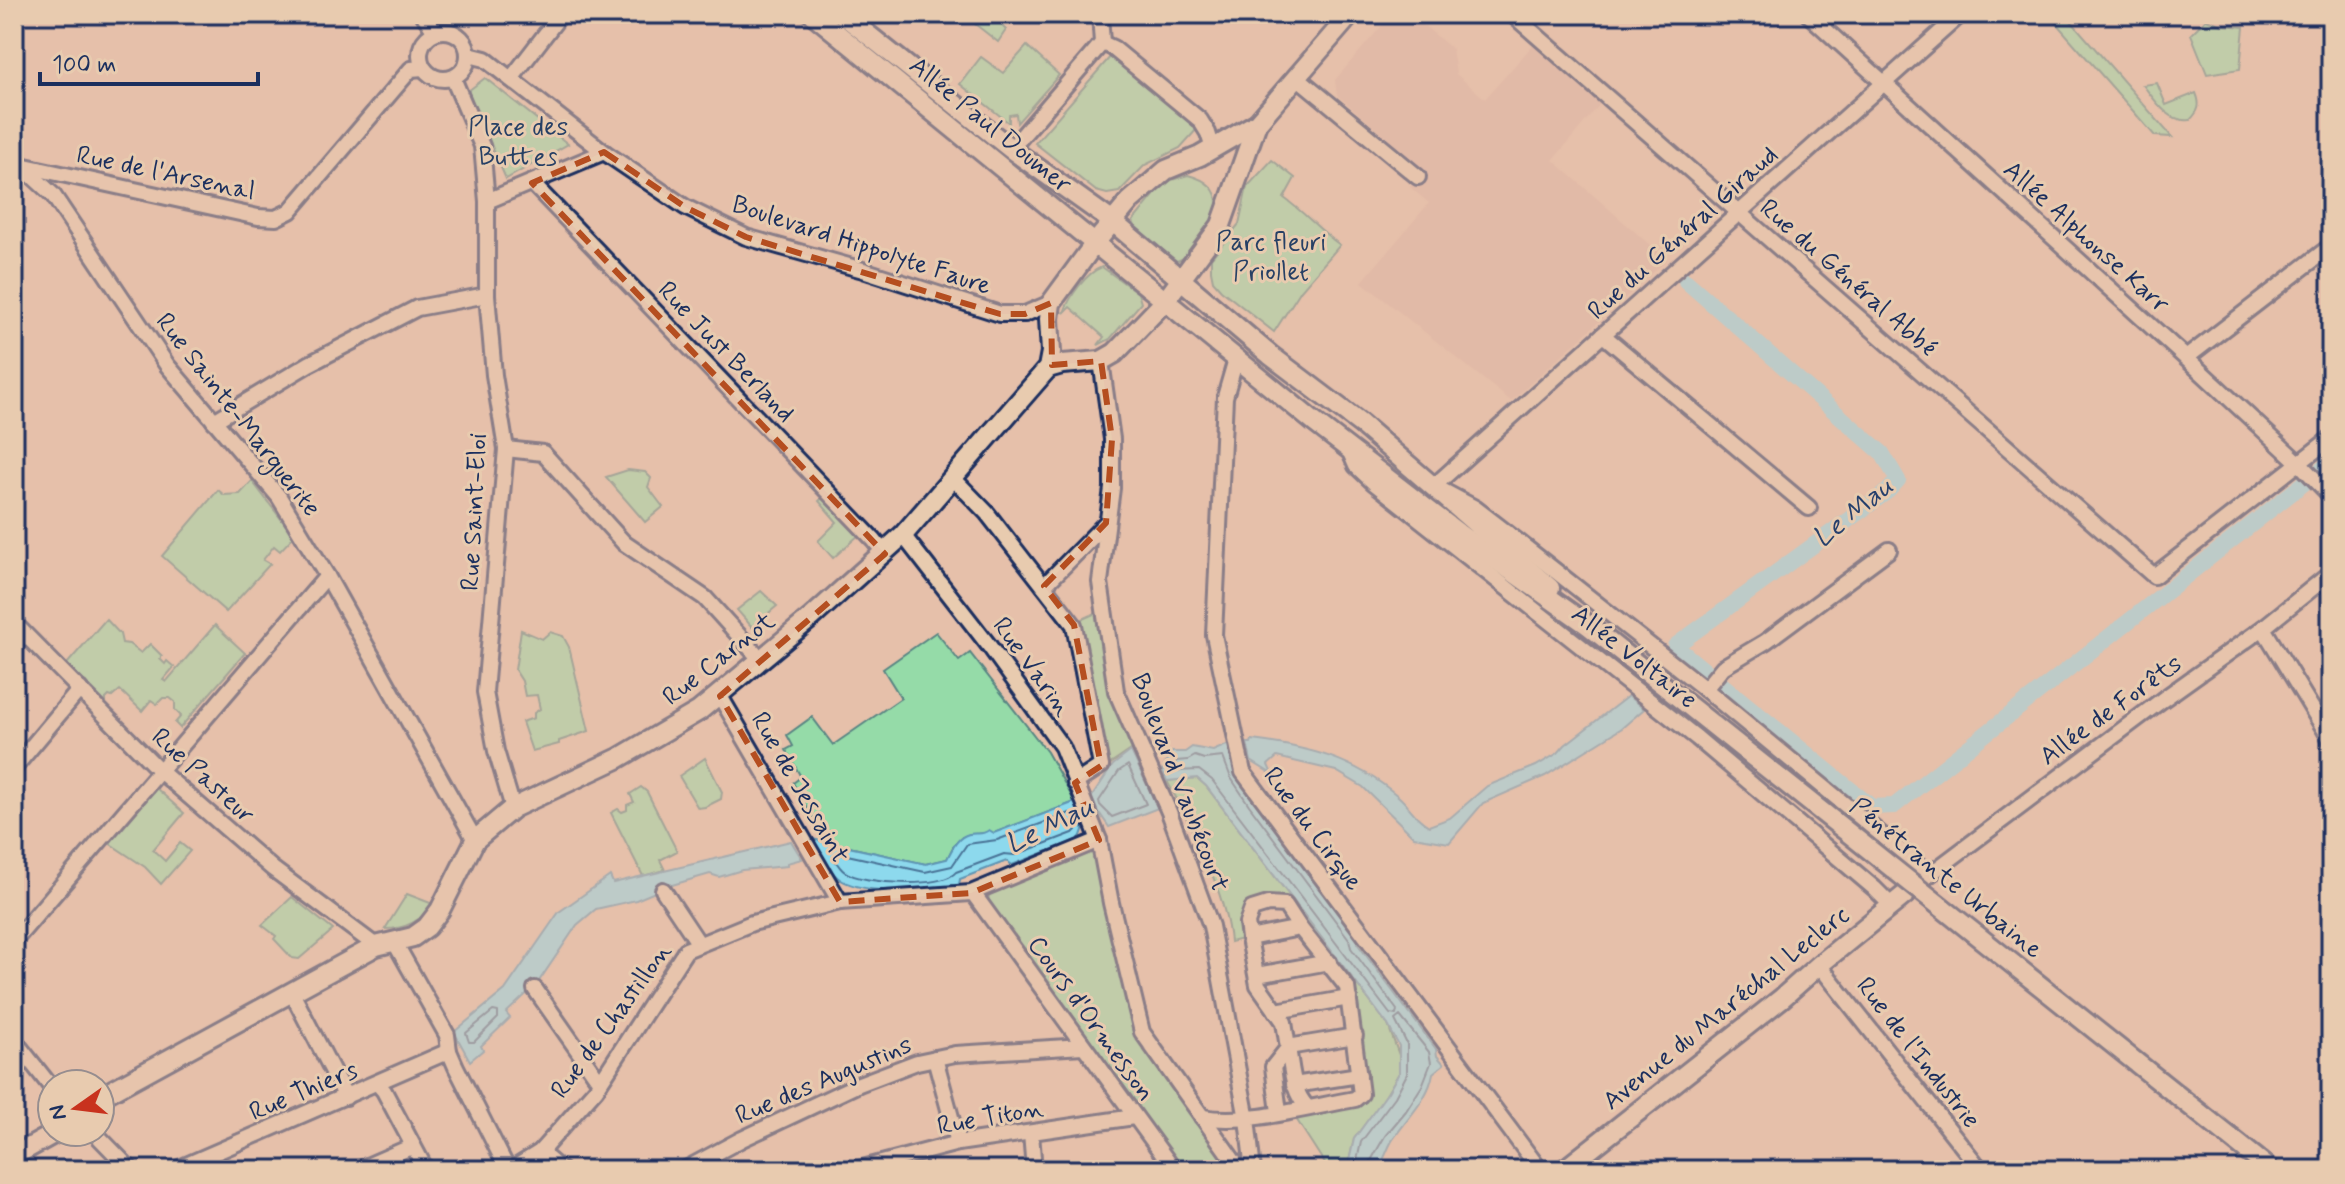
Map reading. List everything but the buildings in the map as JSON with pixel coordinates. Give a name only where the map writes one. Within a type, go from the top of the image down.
[{"type":"main road","name":"Allée Paul Doumer","points":[[842,14],[1011,149],[1113,222],[1182,280]]},
{"type":"main road","points":[[1257,123],[1221,225],[1165,301],[1115,353],[1095,361],[1048,368],[1051,352],[1050,311],[1095,243],[1151,181],[1166,170],[1213,149],[1257,123],[1351,14]]},
{"type":"main road","name":"Allée Paul Doumer","points":[[814,15],[1165,301]]},
{"type":"main road","points":[[1213,149],[1222,164],[1238,173]]},
{"type":"main road","name":"Allée Voltaire","points":[[1182,280],[1434,486],[1541,579],[1589,626]]},
{"type":"main road","name":"Allée Voltaire","points":[[1165,301],[1458,533],[1589,626]]},
{"type":"main road","points":[[1050,311],[1059,341],[1068,350],[1095,361]]},
{"type":"main road","name":"Rue Carnot","points":[[116,1088],[385,943],[413,937],[440,910],[475,840],[513,808],[619,758],[720,696],[885,554],[954,479],[1048,368]]},
{"type":"main road","name":"Pénétrante Urbaine","points":[[1589,626],[2271,1170]]},
{"type":"main road","name":"Avenue du Maréchal Leclerc","points":[[1564,1170],[1782,998],[1924,879]]},
{"type":"main road","points":[[14,1156],[36,1144]]},
{"type":"street","points":[[423,14],[435,32]]},
{"type":"street","points":[[511,79],[561,14]]},
{"type":"street","points":[[1011,149],[1102,43],[1100,14]]},
{"type":"street","name":"Rue du Général Abbé","points":[[1512,14],[2154,576],[2300,464]]},
{"type":"street","name":"Allée Alphonse Karr","points":[[1808,14],[2186,358],[2328,492]]},
{"type":"street","name":"Rue du Général Giraud","points":[[1434,486],[1961,14]]},
{"type":"street","points":[[443,31],[458,35],[469,55],[465,69],[453,78],[439,80],[423,68],[420,60],[423,43],[435,32],[443,31]]},
{"type":"street","points":[[1102,43],[1113,48],[1200,120],[1213,149]]},
{"type":"street","name":"Boulevard Hippolyte Faure","points":[[469,55],[485,59],[604,152],[685,207],[746,237],[1000,314],[1050,311]]},
{"type":"street","name":"Rue de l'Arsenal","points":[[19,163],[258,217],[276,218],[290,211],[411,69],[423,68]]},
{"type":"street","points":[[1297,77],[1418,177]]},
{"type":"street","name":"Rue Saint-Eloi","points":[[453,78],[482,146],[487,201],[487,295],[494,375],[506,449],[485,692],[496,751],[513,808]]},
{"type":"street","points":[[487,201],[604,152]]},
{"type":"street","name":"Rue Sainte-Marguerite","points":[[19,163],[53,195],[167,365],[279,497],[327,576],[475,840]]},
{"type":"street","name":"Rue Just Berland","points":[[532,183],[885,554]]},
{"type":"street","points":[[2186,358],[2331,246]]},
{"type":"street","points":[[214,421],[309,364],[417,308],[487,295]]},
{"type":"street","points":[[1603,335],[1809,508]]},
{"type":"street","name":"Rue du Cirque","points":[[1236,359],[1225,397],[1214,635],[1243,772],[1540,1170]]},
{"type":"street","name":"Boulevard Vaubécourt","points":[[1095,361],[1112,439],[1112,488],[1100,582],[1116,691],[1162,798],[1211,926],[1247,1119],[1253,1170]]},
{"type":"street","points":[[2300,464],[2331,438]]},
{"type":"street","points":[[506,449],[543,453],[624,543],[705,598],[761,660]]},
{"type":"street","name":"Allée Voltaire","points":[[1349,449],[1356,466],[1374,483],[1697,738],[1891,905]]},
{"type":"street","points":[[954,479],[987,513],[1074,625],[1101,766],[1075,783]]},
{"type":"street","name":"Allée Voltaire","points":[[1434,486],[1484,514],[1708,686],[1924,879]]},
{"type":"street","points":[[1044,586],[1106,523]]},
{"type":"street","name":"Rue Varin","points":[[903,535],[1062,747],[1099,840]]},
{"type":"street","points":[[1708,686],[1723,667],[1765,642],[1889,550]]},
{"type":"street","name":"Allée de Forêts","points":[[1924,879],[2263,628],[2331,573]]},
{"type":"street","points":[[14,941],[327,576]]},
{"type":"street","name":"Rue Pasteur","points":[[14,623],[161,772],[273,869],[385,943]]},
{"type":"street","points":[[2263,628],[2331,740]]},
{"type":"street","points":[[14,768],[80,689]]},
{"type":"street","name":"Rue de Jessaint","points":[[720,696],[840,902]]},
{"type":"street","points":[[1099,840],[1142,1032],[1240,1170]]},
{"type":"street","name":"Rue de Chastillon","points":[[509,1170],[540,1152],[600,1082],[686,950],[752,923],[840,902],[973,893],[1099,840]]},
{"type":"street","points":[[663,890],[699,944]]},
{"type":"street","name":"Cours d'Ormesson","points":[[973,893],[1174,1170]]},
{"type":"street","points":[[1215,1135],[1227,1126],[1247,1119],[1355,1099],[1361,1094],[1347,987],[1285,905],[1268,904],[1252,909],[1247,923],[1258,985],[1284,1022],[1295,1086],[1299,1098],[1307,1107]]},
{"type":"street","points":[[1249,938],[1300,928]]},
{"type":"street","points":[[385,943],[447,1035],[449,1051],[456,1067],[509,1170]]},
{"type":"street","points":[[1257,975],[1329,962]]},
{"type":"street","name":"Rue de l'Industrie","points":[[1819,965],[1981,1170]]},
{"type":"street","points":[[535,989],[600,1082]]},
{"type":"street","points":[[292,993],[346,1097]]},
{"type":"street","points":[[1276,1011],[1349,998]]},
{"type":"street","points":[[1279,1112],[1273,1067],[1288,1048],[1355,1036]]},
{"type":"street","points":[[14,1040],[36,1068]]},
{"type":"street","name":"Rue des Augustins","points":[[684,1170],[859,1084],[917,1062],[955,1054],[1083,1046]]},
{"type":"street","name":"Rue Thiers","points":[[175,1170],[449,1051]]},
{"type":"street","points":[[935,1058],[958,1143]]},
{"type":"street","points":[[1295,1086],[1359,1075]]},
{"type":"street","points":[[378,1084],[426,1170]]},
{"type":"street","points":[[1279,1112],[1295,1097],[1295,1086]]},
{"type":"street","name":"Rue Titon","points":[[855,1170],[958,1143],[1134,1117]]},
{"type":"street","points":[[1202,1117],[1247,1119]]},
{"type":"street","points":[[1031,1133],[1034,1170]]},
{"type":"street","points":[[358,1170],[413,1146]]},
{"type":"street","points":[[110,1148],[131,1170]]},
{"type":"street","points":[[540,1152],[561,1170]]},
{"type":"highlighted area","points":[[604,152],[685,207],[746,237],[1000,314],[1025,314],[1051,303],[1052,365],[1101,361],[1112,439],[1106,523],[1044,586],[1074,625],[1101,766],[1075,783],[1099,840],[971,893],[840,902],[720,696],[885,554],[532,183]]},
{"type":"shaded area","points":[[1392,14],[1410,14],[1452,49],[1456,74],[1485,99],[1533,45],[1600,104],[1553,160],[1667,260],[1511,401],[1362,282],[1429,203],[1410,187],[1424,170],[1337,95],[1335,80]]},
{"type":"green space","points":[[969,14],[1011,14],[1002,26],[1006,30],[998,42],[966,17]]},
{"type":"green space","points":[[2048,14],[2065,14],[2172,137],[2155,136]]},
{"type":"green space","points":[[2206,19],[2222,25],[2244,27],[2240,69],[2207,74],[2191,34]]},
{"type":"green space","points":[[1027,46],[1059,75],[1017,123],[1016,114],[1009,115],[1009,123],[960,84],[981,57],[1003,73]]},
{"type":"green space","points":[[1111,56],[1197,129],[1180,148],[1145,165],[1119,192],[1107,194],[1096,191],[1035,143]]},
{"type":"green space","name":"Place des Buttes","points":[[485,78],[568,144],[506,179],[468,91]]},
{"type":"green space","points":[[2157,83],[2166,105],[2196,93],[2198,108],[2190,120],[2169,114],[2143,85]]},
{"type":"green space","name":"Parc fleuri Priollet","points":[[1272,160],[1295,178],[1284,198],[1340,245],[1301,290],[1274,332],[1221,290],[1213,281],[1211,271],[1211,258],[1239,224],[1247,187]]},
{"type":"green space","points":[[1188,175],[1211,187],[1217,204],[1211,224],[1204,234],[1188,254],[1177,261],[1137,231],[1133,221],[1165,182]]},
{"type":"green space","points":[[1102,267],[1138,293],[1141,303],[1110,339],[1098,345],[1104,337],[1070,307],[1064,313],[1079,286]]},
{"type":"green space","points":[[628,470],[645,472],[651,478],[648,487],[663,507],[645,522],[606,477]]},
{"type":"green space","points":[[252,481],[294,536],[280,551],[274,546],[263,560],[270,564],[226,612],[162,556],[218,490],[224,495],[240,494]]},
{"type":"green space","points":[[825,495],[859,535],[833,558],[818,541],[837,522],[819,501]]},
{"type":"green space","points":[[761,591],[777,606],[752,627],[737,610]]},
{"type":"green space","points":[[1096,613],[1117,710],[1134,748],[1106,767],[1078,621]]},
{"type":"green space","points":[[106,619],[120,634],[122,643],[141,653],[150,644],[165,664],[167,661],[174,667],[163,680],[166,682],[215,625],[245,653],[180,728],[175,723],[181,716],[170,698],[163,698],[157,704],[151,700],[142,711],[120,690],[109,696],[106,703],[67,664]]},
{"type":"green space","points":[[521,630],[542,639],[550,632],[563,636],[569,647],[589,731],[532,751],[522,722],[534,718],[534,713],[540,709],[537,695],[525,696],[522,681],[515,670]]},
{"type":"green space","points":[[936,632],[959,661],[970,653],[1047,752],[1075,802],[994,833],[962,837],[947,859],[925,864],[827,842],[793,783],[801,777],[786,750],[793,746],[787,735],[812,717],[833,745],[901,698],[883,669]]},
{"type":"green space","points":[[705,758],[722,792],[721,799],[698,808],[679,776]]},
{"type":"green space","points":[[1197,778],[1388,1025],[1400,1058],[1399,1073],[1354,1139],[1347,1170],[1329,1170],[1293,1114],[1366,1102],[1354,1009],[1286,902],[1248,908],[1246,938],[1230,942],[1215,881],[1167,781]]},
{"type":"green space","points":[[641,787],[647,792],[677,851],[660,860],[665,870],[643,876],[611,813],[618,809],[622,812],[627,810],[627,805],[634,802],[630,794]]},
{"type":"green space","points":[[156,788],[184,813],[153,850],[165,861],[180,843],[190,851],[161,884],[145,867],[109,843]]},
{"type":"green space","points":[[1096,849],[1142,1032],[1240,1170],[1178,1170],[988,905],[989,893]]},
{"type":"green space","points":[[407,894],[433,904],[424,915],[412,922],[385,929]]},
{"type":"green space","points":[[292,897],[333,930],[299,959],[292,958],[274,939],[276,936],[262,925]]},
{"type":"water","points":[[1628,696],[1644,709],[1622,728],[1545,776],[1483,803],[1449,843],[1414,837],[1363,787],[1336,771],[1277,757],[1268,765],[1272,774],[1251,761],[1247,743],[1252,740],[1292,746],[1347,763],[1398,796],[1429,826],[1450,818],[1487,786],[1536,766],[1558,753]]},
{"type":"water","points":[[1229,744],[1233,764],[1255,801],[1360,940],[1357,943],[1444,1064],[1433,1073],[1423,1099],[1373,1170],[1347,1170],[1354,1139],[1399,1073],[1399,1046],[1388,1025],[1206,786],[1197,778],[1167,781],[1162,770],[1172,752],[1185,752],[1192,747],[1213,751]]},
{"type":"water","points":[[1131,751],[1158,808],[1109,827],[1100,814],[1094,813],[1089,801],[1113,765]]},
{"type":"water","points":[[1075,802],[1084,820],[1079,839],[1012,865],[1007,861],[960,879],[959,885],[947,887],[899,891],[852,885],[832,872],[812,839],[926,864],[947,859],[955,844],[965,836],[989,830],[994,833]]},
{"type":"water","points":[[791,841],[802,859],[787,863],[787,866],[742,870],[719,877],[710,874],[636,900],[596,909],[577,925],[537,984],[506,1013],[510,1018],[470,1061],[454,1032],[505,990],[559,912],[610,876],[613,883]]},
{"type":"waterway","name":"Le Mau","points":[[1681,662],[1687,656],[1675,646],[1888,491],[1898,480],[1882,453],[1686,281]]},
{"type":"waterway","points":[[1687,656],[1872,807],[1894,806],[2331,462]]}]
